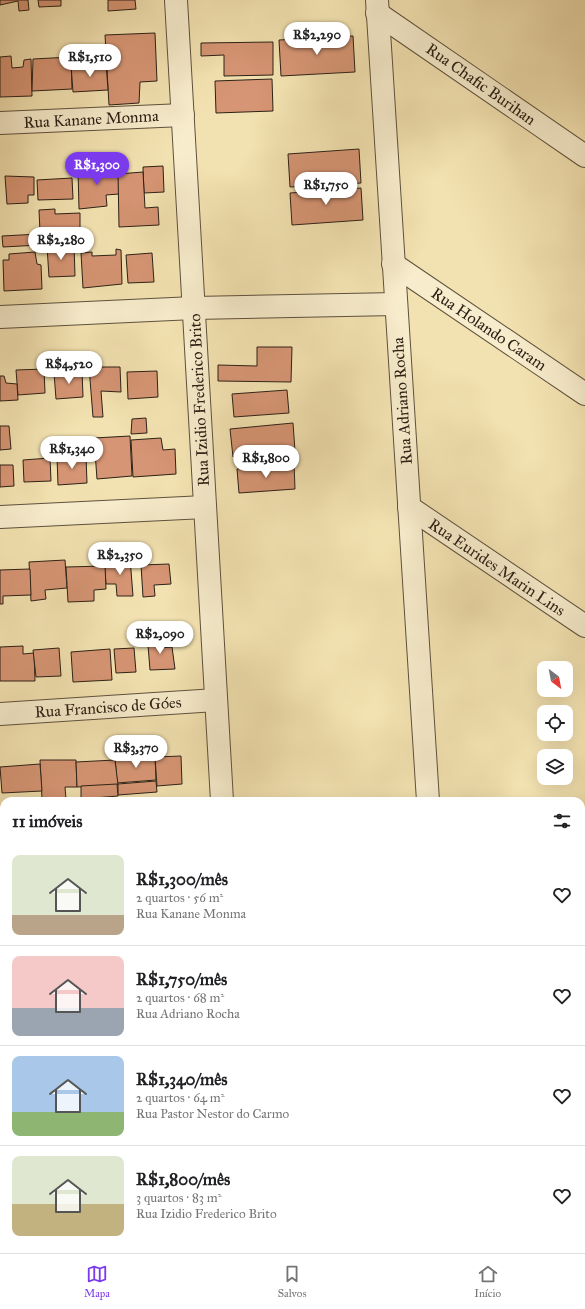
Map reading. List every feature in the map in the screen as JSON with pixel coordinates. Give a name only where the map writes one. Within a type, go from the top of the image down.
[{"type":"street","name":"Rua Izidio Frederico Brito","points":[[176,0],[222,797]]},
{"type":"street","name":"Rua Chafic Burihan","points":[[377,6],[585,156]]},
{"type":"street","name":"Rua Adriano Rocha","points":[[377,6],[428,797]]},
{"type":"street","name":"Rua Kanane Monma","points":[[0,123],[183,114]]},
{"type":"street","name":"Rua Holando Caram","points":[[393,264],[585,394]]},
{"type":"street","points":[[0,317],[194,308],[396,304]]},
{"type":"street","points":[[0,517],[205,507]]},
{"type":"street","name":"Rua Eurides Marin Lins","points":[[409,507],[585,626]]},
{"type":"street","name":"Rua Francisco de Góes","points":[[0,714],[216,700]]},
{"type":"building","points":[[0,0],[28,0],[29,10],[19,11],[18,1],[0,5]]},
{"type":"building","points":[[38,0],[61,0],[61,6],[39,7]]},
{"type":"building","points":[[108,0],[135,0],[136,9],[108,11]]},
{"type":"building","points":[[155,33],[157,81],[140,82],[139,103],[109,105],[105,35]]},
{"type":"building","points":[[353,36],[355,72],[281,76],[279,40]]},
{"type":"building","points":[[273,42],[273,75],[224,76],[224,55],[201,56],[201,43]]},
{"type":"building","points":[[11,56],[12,68],[23,67],[24,60],[31,59],[32,96],[0,97],[0,57]]},
{"type":"building","points":[[71,57],[72,89],[32,91],[33,59]]},
{"type":"building","points":[[106,63],[108,90],[73,92],[71,65]]},
{"type":"building","points":[[272,79],[273,111],[216,113],[215,81]]},
{"type":"building","points":[[359,149],[361,183],[290,187],[288,154]]},
{"type":"building","points":[[118,165],[119,194],[106,195],[107,206],[79,209],[78,170]]},
{"type":"building","points":[[163,166],[164,192],[144,193],[143,167]]},
{"type":"building","points":[[143,172],[145,208],[158,207],[159,225],[119,227],[118,174]]},
{"type":"building","points":[[5,176],[34,177],[34,195],[28,195],[28,203],[7,204]]},
{"type":"building","points":[[72,178],[73,199],[38,200],[37,180]]},
{"type":"building","points":[[361,188],[363,220],[292,225],[290,193]]},
{"type":"building","points":[[55,209],[55,214],[80,213],[80,230],[40,232],[39,210]]},
{"type":"building","points":[[40,234],[40,245],[3,247],[2,236]]},
{"type":"building","points":[[74,245],[75,276],[49,277],[47,246]]},
{"type":"building","points":[[116,249],[121,250],[122,284],[83,288],[81,253],[92,252],[92,256],[116,255]]},
{"type":"building","points":[[35,252],[37,264],[41,265],[42,289],[4,291],[3,260],[9,260],[9,254]]},
{"type":"building","points":[[152,253],[154,282],[128,283],[126,255]]},
{"type":"building","points":[[257,347],[292,347],[291,382],[218,381],[218,365],[257,366]]},
{"type":"building","points":[[89,367],[120,367],[121,392],[101,391],[103,417],[93,417]]},
{"type":"building","points":[[44,369],[45,393],[18,395],[16,370]]},
{"type":"building","points":[[82,371],[83,397],[56,399],[54,373]]},
{"type":"building","points":[[157,371],[158,397],[128,399],[127,372]]},
{"type":"building","points":[[0,376],[4,376],[6,383],[17,384],[18,400],[0,401]]},
{"type":"building","points":[[287,390],[289,413],[234,417],[232,394]]},
{"type":"building","points":[[146,418],[147,433],[131,434],[132,419]]},
{"type":"building","points":[[293,423],[295,451],[233,457],[230,429]]},
{"type":"building","points":[[0,426],[9,426],[11,449],[0,450]]},
{"type":"building","points":[[130,436],[132,476],[97,479],[94,438]]},
{"type":"building","points":[[161,438],[163,450],[175,449],[176,474],[133,477],[131,440]]},
{"type":"building","points":[[86,456],[87,483],[58,485],[57,457]]},
{"type":"building","points":[[50,458],[51,481],[24,482],[23,460]]},
{"type":"building","points":[[294,464],[295,489],[239,493],[237,469]]},
{"type":"building","points":[[0,465],[13,465],[14,486],[0,487]]},
{"type":"building","points":[[130,558],[133,596],[117,596],[116,584],[106,584],[104,560]]},
{"type":"building","points":[[65,560],[67,588],[45,590],[46,599],[31,601],[29,562]]},
{"type":"building","points":[[169,564],[171,584],[154,585],[155,596],[143,597],[141,565]]},
{"type":"building","points":[[105,566],[106,589],[94,590],[94,601],[68,602],[66,567]]},
{"type":"building","points":[[30,569],[31,595],[3,596],[3,604],[0,604],[0,570]]},
{"type":"building","points":[[147,633],[156,633],[156,648],[172,647],[175,669],[150,670]]},
{"type":"building","points":[[23,646],[23,654],[34,653],[35,681],[0,681],[0,647]]},
{"type":"building","points":[[59,648],[61,676],[36,677],[33,650]]},
{"type":"building","points":[[134,648],[136,672],[116,673],[114,649]]},
{"type":"building","points":[[110,649],[112,680],[73,682],[71,652]]},
{"type":"building","points":[[155,755],[156,780],[117,783],[115,757]]},
{"type":"building","points":[[181,756],[182,784],[157,786],[155,757]]},
{"type":"building","points":[[40,760],[76,760],[77,787],[65,787],[66,797],[42,797]]},
{"type":"building","points":[[115,760],[118,785],[77,787],[76,762]]},
{"type":"building","points":[[40,764],[42,791],[2,793],[0,767]]},
{"type":"building","points":[[156,781],[157,792],[118,795],[118,784]]},
{"type":"building","points":[[117,784],[118,796],[81,797],[81,786]]}]
